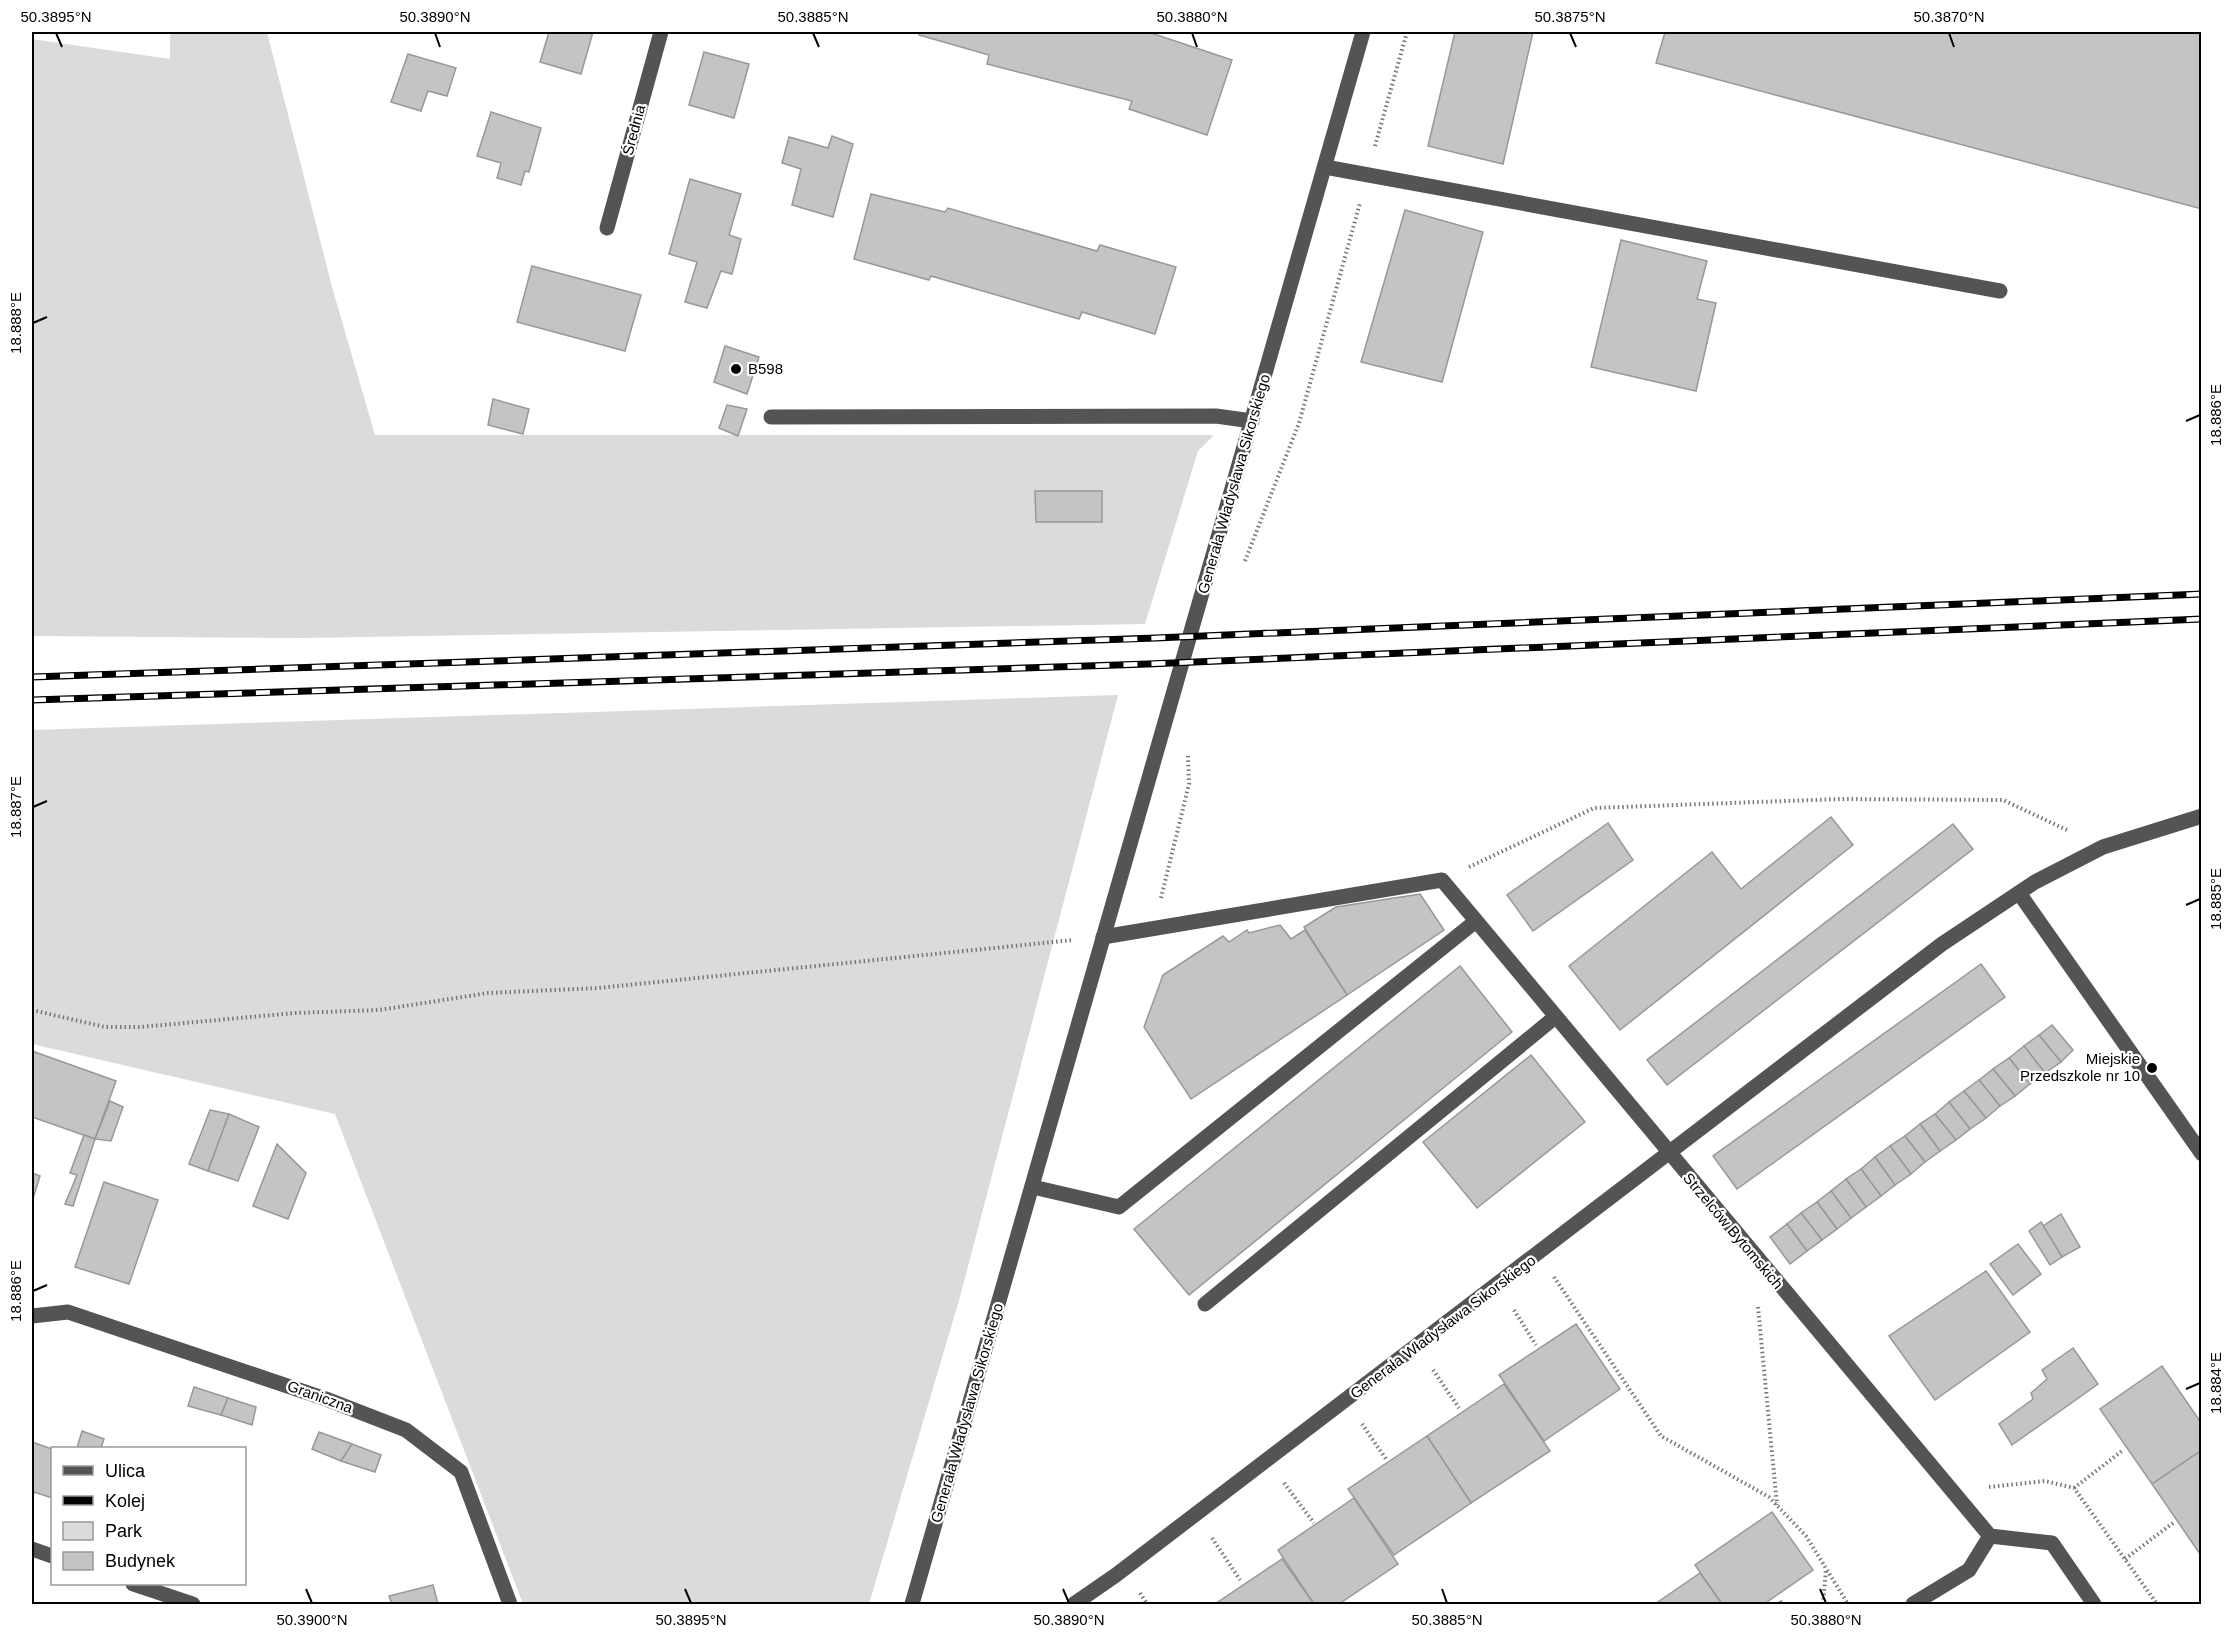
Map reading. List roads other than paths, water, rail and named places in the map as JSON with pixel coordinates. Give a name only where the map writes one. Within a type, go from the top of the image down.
[{"type":"street","name":"Średnia","points":[[607,228],[662,32]]},
{"type":"street","name":"Generała Władysława Sikorskiego","points":[[912,1605],[1363,32]]},
{"type":"street","points":[[1325,167],[2000,291]]},
{"type":"street","points":[[771,417],[1216,416],[1252,421]]},
{"type":"street","points":[[1103,937],[1442,880],[1669,1155],[1942,944],[2019,892],[2103,847],[2202,816]]},
{"type":"street","points":[[2019,892],[2202,1154]]},
{"type":"street","points":[[1033,1187],[1119,1207],[1476,921]]},
{"type":"street","points":[[1205,1304],[1554,1018]]},
{"type":"street","name":"Generała Władysława Sikorskiego","points":[[1074,1605],[1669,1155]]},
{"type":"street","name":"Strzelców Bytomskich","points":[[1669,1155],[1990,1536]]},
{"type":"street","name":"Graniczna","points":[[32,1316],[68,1312],[315,1395],[406,1430],[461,1472],[510,1605]]},
{"type":"street","points":[[1913,1605],[1968,1570],[1990,1536],[2052,1543],[2094,1605]]},
{"type":"street","points":[[32,1549],[51,1556]]},
{"type":"street","points":[[136,1585],[193,1605]]},
{"type":"railway","points":[[32,677],[1156,638],[2202,594]]},
{"type":"railway","points":[[32,700],[1148,664],[2202,619]]},
{"type":"place","name":"B598","points":[[736,369]]},
{"type":"place","name":"Miejskie Przedszkole nr 10","points":[[2152,1068]]}]
